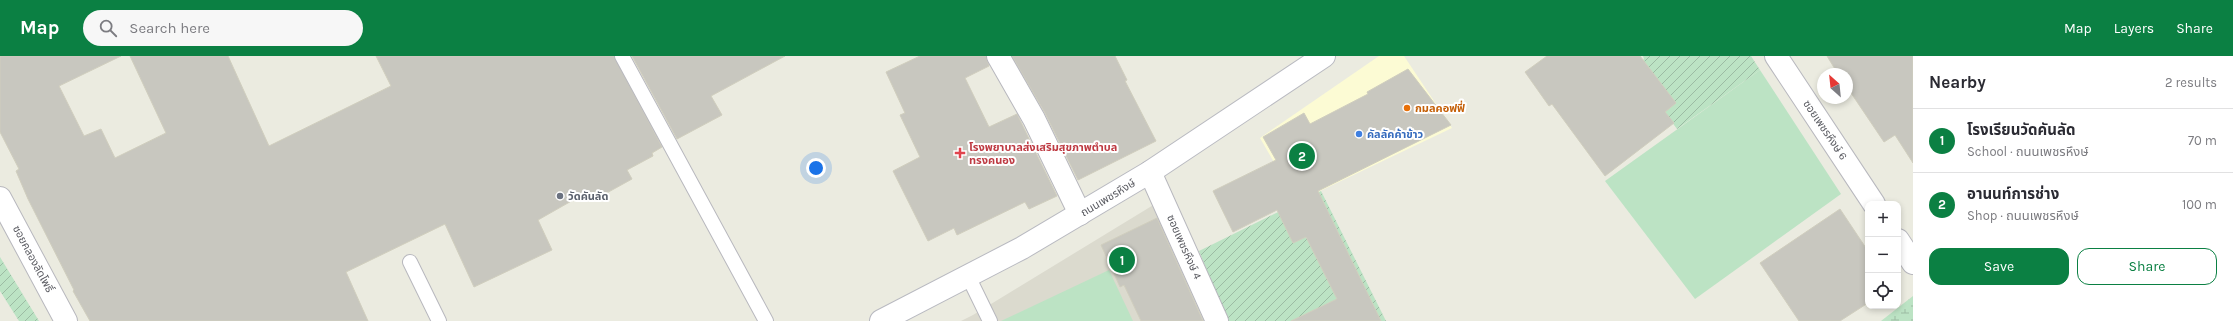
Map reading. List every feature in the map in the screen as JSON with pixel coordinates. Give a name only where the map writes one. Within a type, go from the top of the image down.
[{"type":"street","points":[[998,56],[1034,119],[1080,214]]},
{"type":"street","name":"ถนนเพชรหึงษ์","points":[[881,321],[1022,248],[1080,214],[1150,172],[1324,56]]},
{"type":"street","name":"ซอยเพชรหึงษ์ 6","points":[[1776,56],[1872,201]]},
{"type":"street","name":"ซอยเพชรหึงษ์ 4","points":[[1150,172],[1217,321]]},
{"type":"street","name":"ซอยคลองลัดโพธิ์","points":[[0,198],[66,321]]},
{"type":"street","points":[[1901,245],[1913,263]]},
{"type":"lane","points":[[622,56],[766,321]]},
{"type":"lane","points":[[410,262],[439,321]]},
{"type":"lane","points":[[968,276],[990,321]]},
{"type":"shaded area","points":[[1379,56],[1404,56],[1452,128],[1297,202],[1260,138]]},
{"type":"shaded area","points":[[1155,204],[1209,321],[961,321],[973,315]]},
{"type":"green space","points":[[1643,56],[1751,56],[1760,70],[1677,129],[1632,69],[1644,59]]},
{"type":"green space","points":[[1760,70],[1841,194],[1695,299],[1605,181]]},
{"type":"green space","points":[[1321,191],[1386,321],[1227,321],[1199,251]]},
{"type":"green space","points":[[0,257],[39,321],[19,321],[0,291]]},
{"type":"green space","points":[[1109,270],[1133,321],[1001,321]]},
{"type":"green space","points":[[1913,296],[1913,321],[1881,321],[1896,309],[1901,309],[1901,305]]},
{"type":"building","points":[[0,56],[121,56],[59,86],[84,136],[101,129],[115,158],[166,133],[130,56],[228,56],[269,146],[391,86],[376,56],[614,56],[662,147],[652,153],[653,156],[627,170],[632,179],[594,200],[589,191],[538,220],[552,250],[474,287],[445,224],[346,272],[368,321],[90,321],[73,291],[74,290],[28,199],[16,171],[19,169],[0,132]]},
{"type":"building","points":[[632,56],[785,56],[711,96],[722,115],[677,139]]},
{"type":"building","points":[[920,56],[986,56],[989,66],[965,78],[989,127],[1017,114],[1057,196],[1029,209],[1025,202],[957,235],[954,228],[928,241],[893,171],[920,157],[900,115],[905,113],[886,72]]},
{"type":"building","points":[[1012,56],[1115,56],[1127,80],[1125,81],[1156,141],[1078,180],[1045,113]]},
{"type":"building","points":[[1547,56],[1640,56],[1676,103],[1665,112],[1674,123],[1605,176],[1552,104],[1549,106],[1525,72]]},
{"type":"building","points":[[1827,56],[1913,56],[1913,163],[1895,135],[1884,142],[1853,96],[1853,68],[1834,68]]},
{"type":"building","points":[[1408,69],[1451,125],[1318,191],[1381,321],[1291,321],[1337,299],[1306,237],[1293,243],[1277,210],[1233,232],[1213,191],[1276,160],[1263,137],[1304,113],[1310,124],[1368,94],[1367,92]]},
{"type":"building","points":[[1840,209],[1865,246],[1865,305],[1840,321],[1799,321],[1760,263]]},
{"type":"building","points":[[1157,218],[1203,321],[1141,321],[1124,285],[1120,287],[1101,245]]},
{"type":"place","name":"กมลคอฟฟี่","points":[[1407,108]]},
{"type":"place","name":"คัลลัคค้าข้าว","points":[[1359,134]]},
{"type":"place","name":"โรงพยาบาลส่งเสริมสุขภาพตำบล ทรงคนอง","points":[[960,153]]},
{"type":"place","name":"อานนท์การช่าง","points":[[1302,156]]},
{"type":"place","name":"วัดคันลัด","points":[[560,196]]},
{"type":"place","name":"โรงเรียนวัดคันลัด","points":[[1122,260]]}]
